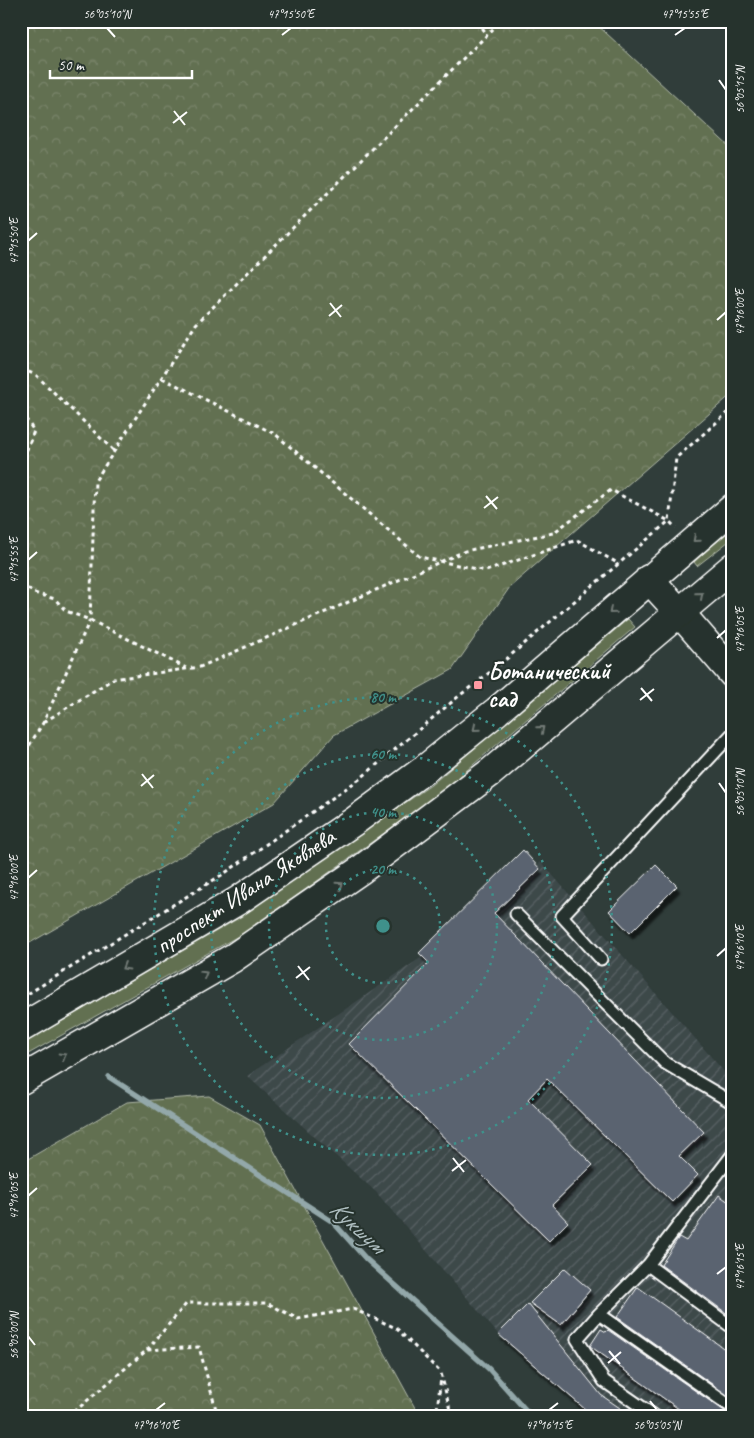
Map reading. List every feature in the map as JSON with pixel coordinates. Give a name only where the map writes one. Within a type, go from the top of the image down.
[{"type":"main road","name":"проспект Ивана Яковлева","points":[[21,1028],[239,900],[356,820],[425,769],[497,711],[733,508]]},
{"type":"main road","name":"проспект Ивана Яковлева","points":[[21,1080],[233,958],[359,872],[491,772],[733,567]]},
{"type":"main road","points":[[649,579],[731,670]]},
{"type":"lane","points":[[601,958],[562,916],[733,733]]},
{"type":"lane","points":[[516,914],[665,1063],[733,1103]]},
{"type":"lane","points":[[656,1417],[604,1381],[577,1339],[648,1265],[733,1154]]},
{"type":"lane","points":[[648,1265],[733,1328]]},
{"type":"lane","points":[[599,1314],[733,1408]]},
{"type":"path","points":[[478,21],[487,36]]},
{"type":"path","points":[[21,759],[43,723],[90,620],[95,481],[196,324],[501,21]]},
{"type":"path","points":[[21,369],[36,375],[114,451]]},
{"type":"path","points":[[162,378],[275,434],[420,557],[486,571],[577,540],[619,564]]},
{"type":"path","points":[[21,998],[225,873],[361,778],[498,666],[669,520],[676,458],[733,408]]},
{"type":"path","points":[[21,412],[34,431],[24,457],[21,460]]},
{"type":"path","points":[[43,723],[113,679],[200,666],[465,551],[553,534],[611,490],[669,520]]},
{"type":"path","points":[[21,584],[34,593],[56,600],[66,611],[90,620],[187,668]]},
{"type":"path","points":[[731,636],[733,629]]},
{"type":"path","points":[[68,1417],[147,1350],[187,1303],[266,1304],[298,1319],[352,1310],[396,1328],[441,1373],[450,1410],[454,1417]]},
{"type":"path","points":[[147,1350],[199,1347],[218,1417]]},
{"type":"path","points":[[436,1417],[441,1373]]},
{"type":"shaded area","points":[[541,862],[733,1082],[733,1417],[594,1417],[498,1334],[376,1192],[247,1076],[472,923]]},
{"type":"green space","points":[[21,21],[593,21],[733,150],[733,393],[510,587],[452,670],[334,735],[274,803],[21,948],[21,696],[26,688],[21,670]]},
{"type":"green space","points":[[733,527],[733,538],[697,566],[694,562]]},
{"type":"green space","points":[[628,619],[635,627],[440,793],[249,930],[21,1058],[21,1045],[244,915],[431,785]]},
{"type":"green space","points":[[209,1096],[260,1125],[420,1417],[21,1417],[21,1163],[127,1102]]},
{"type":"building","points":[[523,850],[540,869],[494,913],[704,1132],[679,1156],[698,1175],[672,1202],[547,1079],[528,1099],[593,1165],[552,1205],[568,1222],[549,1241],[349,1044],[429,963],[419,953]]},
{"type":"building","points":[[656,865],[677,886],[630,933],[609,911]]},
{"type":"building","points":[[719,1195],[733,1205],[733,1318],[661,1265],[679,1237],[686,1241]]},
{"type":"building","points":[[565,1268],[590,1290],[561,1325],[530,1303]]},
{"type":"building","points":[[638,1287],[733,1355],[733,1399],[617,1317]]},
{"type":"building","points":[[528,1304],[601,1395],[633,1417],[594,1417],[498,1334]]},
{"type":"building","points":[[601,1329],[606,1332],[608,1330],[733,1417],[690,1417],[590,1346]]},
{"type":"waterway","name":"Кукшум","points":[[109,1077],[333,1222],[366,1259],[489,1369],[532,1417]]},
{"type":"place","name":"Ботанический сад","points":[[478,685]]}]
